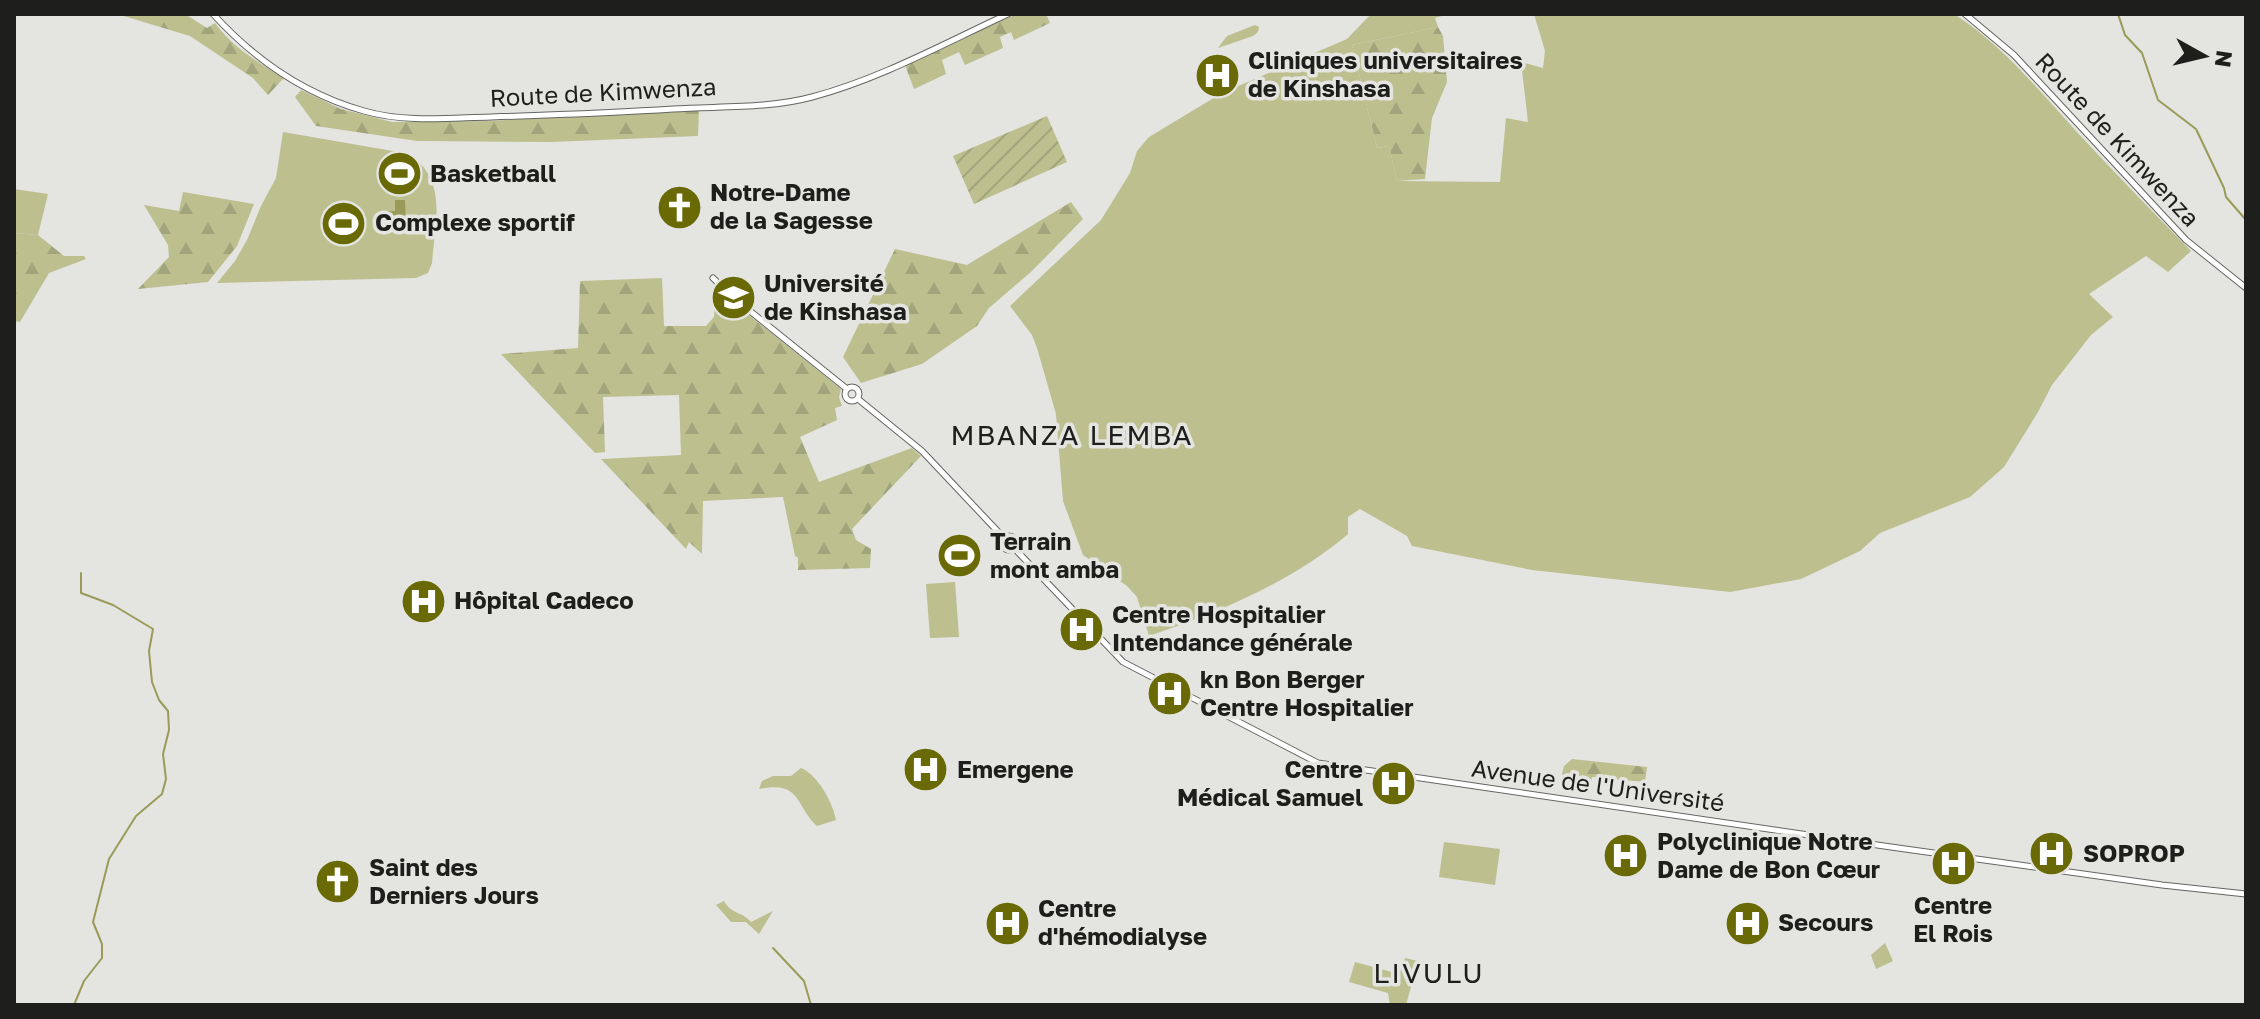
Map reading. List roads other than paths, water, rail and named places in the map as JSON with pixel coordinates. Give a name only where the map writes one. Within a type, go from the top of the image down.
[{"type":"street","name":"Route de Kimwenza","points":[[213,14],[248,51],[312,90],[364,111],[412,119],[651,111],[788,102],[815,97],[863,80],[1008,14]]},
{"type":"street","name":"Route de Kimwenza","points":[[1965,14],[2014,55],[2176,230],[2246,288]]},
{"type":"street","name":"Avenue de l'Université","points":[[713,278],[847,389],[852,386],[858,389],[858,399],[922,451],[1004,538],[1014,538],[1014,548],[1123,662],[1318,763],[1968,858],[2246,894]]},
{"type":"waterway","points":[[2118,14],[2125,35],[2142,53],[2158,100],[2196,129],[2226,197],[2246,220]]},
{"type":"waterway","points":[[74,1005],[84,981],[102,958],[102,944],[93,922],[109,859],[136,816],[162,794],[166,779],[163,754],[169,730],[168,711],[159,700],[152,682],[149,651],[153,629],[113,605],[81,593],[81,573]]},
{"type":"waterway","points":[[773,948],[804,981],[811,1005]]},
{"type":"place","name":"Cliniques universitaires de Kinshasa","points":[[1217,75]]},
{"type":"place","name":"Basketball","points":[[399,174]]},
{"type":"place","name":"Notre-Dame de la Sagesse","points":[[679,207]]},
{"type":"place","name":"Complexe sportif","points":[[344,223]]},
{"type":"place","name":"Université de Kinshasa","points":[[733,298]]},
{"type":"place","name":"Terrain mont amba","points":[[959,556]]},
{"type":"place","name":"Hôpital Cadeco","points":[[423,601]]},
{"type":"place","name":"Centre Hospitalier Intendance générale","points":[[1081,629]]},
{"type":"place","name":"kn Bon Berger Centre Hospitalier","points":[[1169,694]]},
{"type":"place","name":"Emergene","points":[[926,770]]},
{"type":"place","name":"Centre Médical Samuel","points":[[1394,784]]},
{"type":"place","name":"SOPROP","points":[[2052,854]]},
{"type":"place","name":"Polyclinique Notre Dame de Bon Cœur","points":[[1626,856]]},
{"type":"place","name":"Centre El Rois","points":[[1953,864]]},
{"type":"place","name":"Saint des Derniers Jours","points":[[338,882]]},
{"type":"place","name":"Centre d'hémodialyse","points":[[1007,923]]},
{"type":"place","name":"Secours","points":[[1747,923]]},
{"type":"district","name":"MBANZA LEMBA","points":[[1072,435]]},
{"type":"district","name":"LIVULU","points":[[1429,973]]}]
